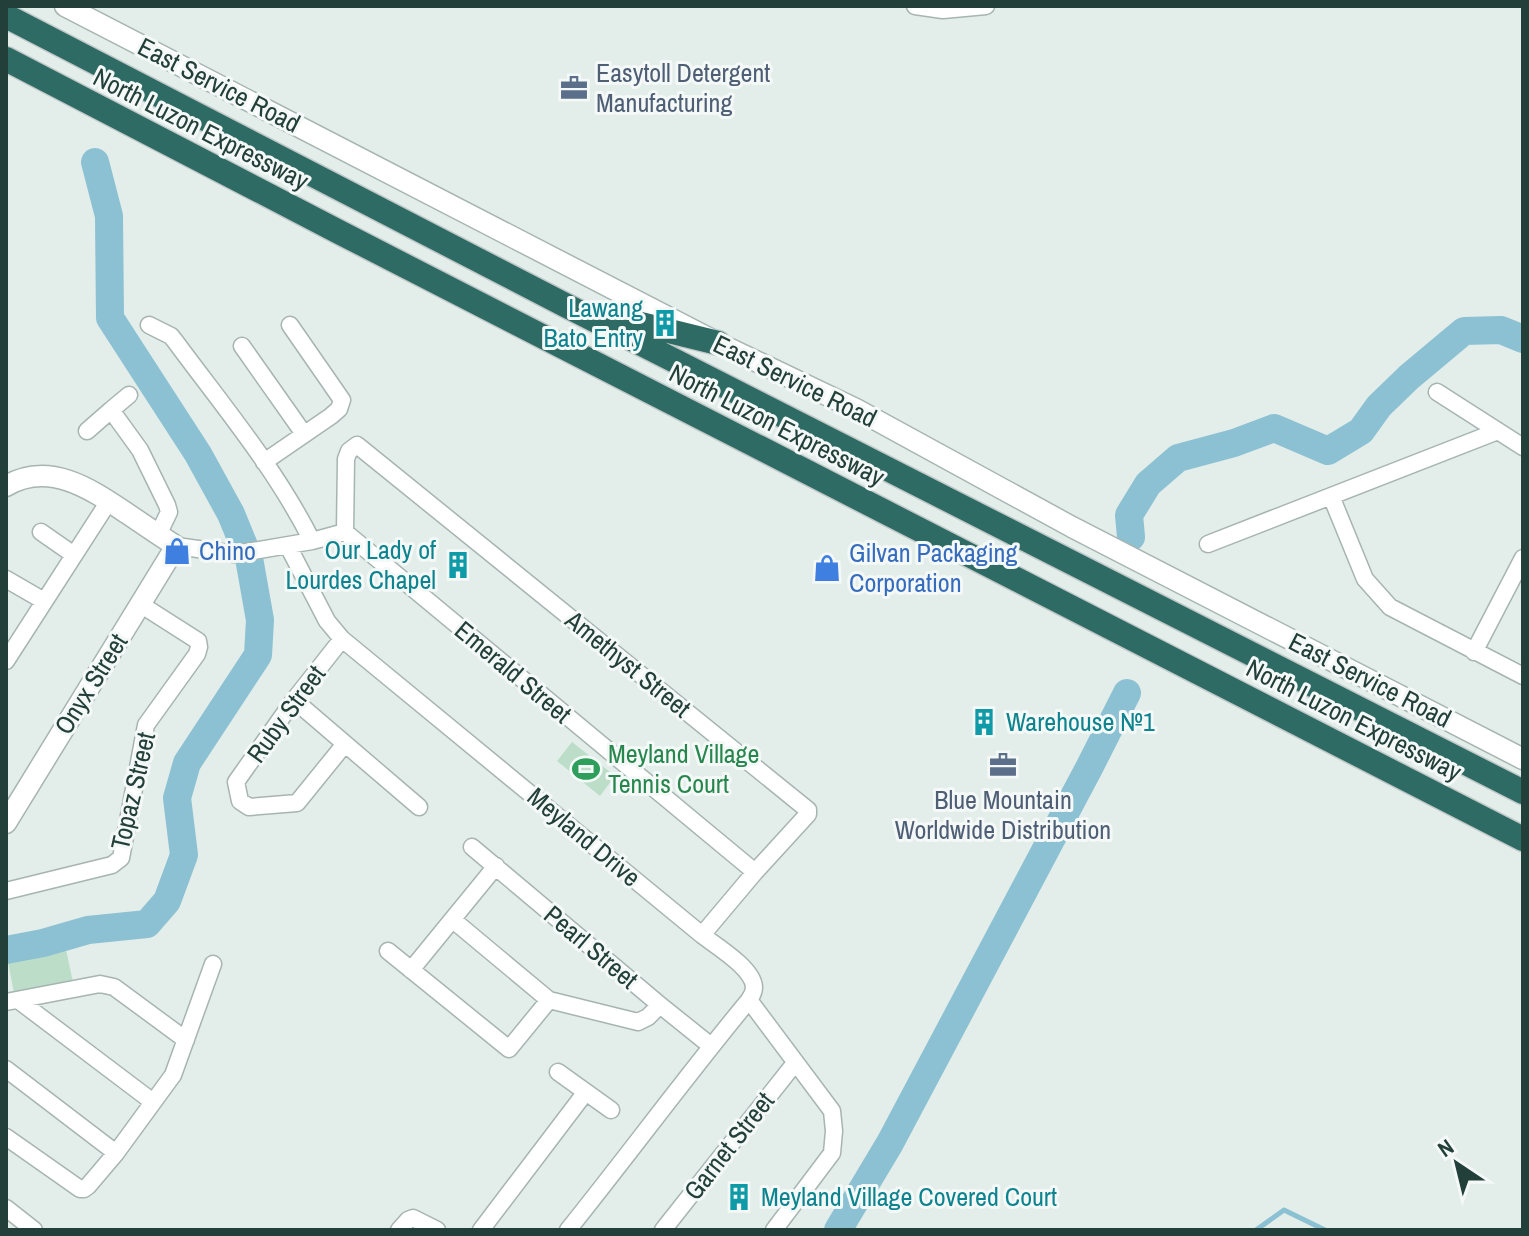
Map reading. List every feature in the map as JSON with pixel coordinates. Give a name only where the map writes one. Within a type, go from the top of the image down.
[{"type":"highway","name":"North Luzon Expressway","points":[[6,16],[567,306],[1523,792]]},
{"type":"highway","name":"North Luzon Expressway","points":[[6,59],[1523,839]]},
{"type":"highway","points":[[567,306],[718,343]]},
{"type":"street","name":"East Service Road","points":[[65,6],[718,343],[856,409],[1072,527],[1523,759]]},
{"type":"street","points":[[915,6],[943,10],[986,6]]},
{"type":"street","points":[[149,325],[175,341],[264,462],[312,541]]},
{"type":"street","points":[[264,462],[331,416],[339,409],[342,400],[290,325]]},
{"type":"street","points":[[242,346],[304,434]]},
{"type":"street","points":[[1437,392],[1523,447]]},
{"type":"street","points":[[87,431],[129,395]]},
{"type":"street","points":[[111,410],[140,450],[167,505],[169,512],[158,535]]},
{"type":"street","points":[[1208,544],[1498,431]]},
{"type":"street","name":"Amethyst Street","points":[[345,532],[346,459],[349,451],[357,445],[808,810],[808,814],[702,935]]},
{"type":"street","points":[[6,486],[20,478],[57,478],[92,490],[176,546],[235,554],[288,546],[345,532]]},
{"type":"street","points":[[1331,496],[1365,579],[1390,607],[1523,676]]},
{"type":"street","points":[[9,651],[109,501]]},
{"type":"street","points":[[41,532],[74,555]]},
{"type":"street","name":"Emerald Street","points":[[345,532],[755,872]]},
{"type":"street","name":"Onyx Street","points":[[6,823],[176,546]]},
{"type":"street","name":"Meyland Drive","points":[[288,546],[327,621],[342,639],[748,973],[754,985],[749,1000]]},
{"type":"street","points":[[1474,652],[1523,558]]},
{"type":"street","points":[[6,579],[44,601]]},
{"type":"street","name":"Topaz Street","points":[[6,891],[112,865],[121,858],[146,725],[199,647],[198,641],[140,604]]},
{"type":"street","name":"Ruby Street","points":[[342,639],[236,782],[239,797],[249,807],[297,803],[344,745]]},
{"type":"street","points":[[294,700],[419,807]]},
{"type":"street","name":"Pearl Street","points":[[472,847],[711,1046]]},
{"type":"street","points":[[411,970],[496,866]]},
{"type":"street","points":[[453,920],[549,1000],[638,1022],[660,1005]]},
{"type":"street","points":[[388,951],[509,1049],[549,1000]]},
{"type":"street","points":[[6,1137],[84,1189],[116,1153],[173,1075],[213,964]]},
{"type":"street","points":[[12,1001],[100,984],[114,987],[186,1040]]},
{"type":"street","points":[[571,1229],[749,1000],[832,1111],[832,1153],[774,1230]]},
{"type":"street","points":[[12,1001],[153,1102]]},
{"type":"street","name":"Garnet Street","points":[[663,1230],[795,1063]]},
{"type":"street","points":[[6,1069],[116,1153]]},
{"type":"street","points":[[558,1072],[611,1110]]},
{"type":"street","points":[[481,1230],[585,1093]]},
{"type":"street","points":[[6,1208],[34,1230]]},
{"type":"street","points":[[399,1230],[413,1218],[437,1230]]},
{"type":"green space","name":"Meyland Village Tennis Court","points":[[572,742],[615,776],[600,796],[557,761]]},
{"type":"green space","points":[[65,945],[73,982],[14,993],[7,957]]},
{"type":"waterway","points":[[6,950],[88,930],[147,924],[167,901],[184,855],[177,798],[187,763],[258,655],[260,620],[249,558],[231,514],[198,454],[110,318],[109,216],[95,162]]},
{"type":"waterway","points":[[1131,537],[1129,515],[1148,484],[1178,458],[1274,428],[1328,451],[1361,431],[1379,406],[1464,331],[1501,330],[1523,339]]},
{"type":"waterway","points":[[838,1230],[890,1143],[1127,693]]},
{"type":"waterway","points":[[1256,1230],[1284,1210],[1325,1230]]},
{"type":"place","name":"Easytoll Detergent Manufacturing","points":[[574,88]]},
{"type":"place","name":"Lawang Bato Entry","points":[[665,323]]},
{"type":"place","name":"Chino","points":[[177,551]]},
{"type":"place","name":"Our Lady of Lourdes Chapel","points":[[458,565]]},
{"type":"place","name":"Gilvan Packaging Corporation","points":[[827,568]]},
{"type":"place","name":"Warehouse №1","points":[[984,722]]},
{"type":"place","name":"Blue Mountain Worldwide Distribution","points":[[1003,765]]},
{"type":"place","name":"Meyland Village Tennis Court","points":[[586,769]]},
{"type":"place","name":"Meyland Village Covered Court","points":[[739,1197]]}]
